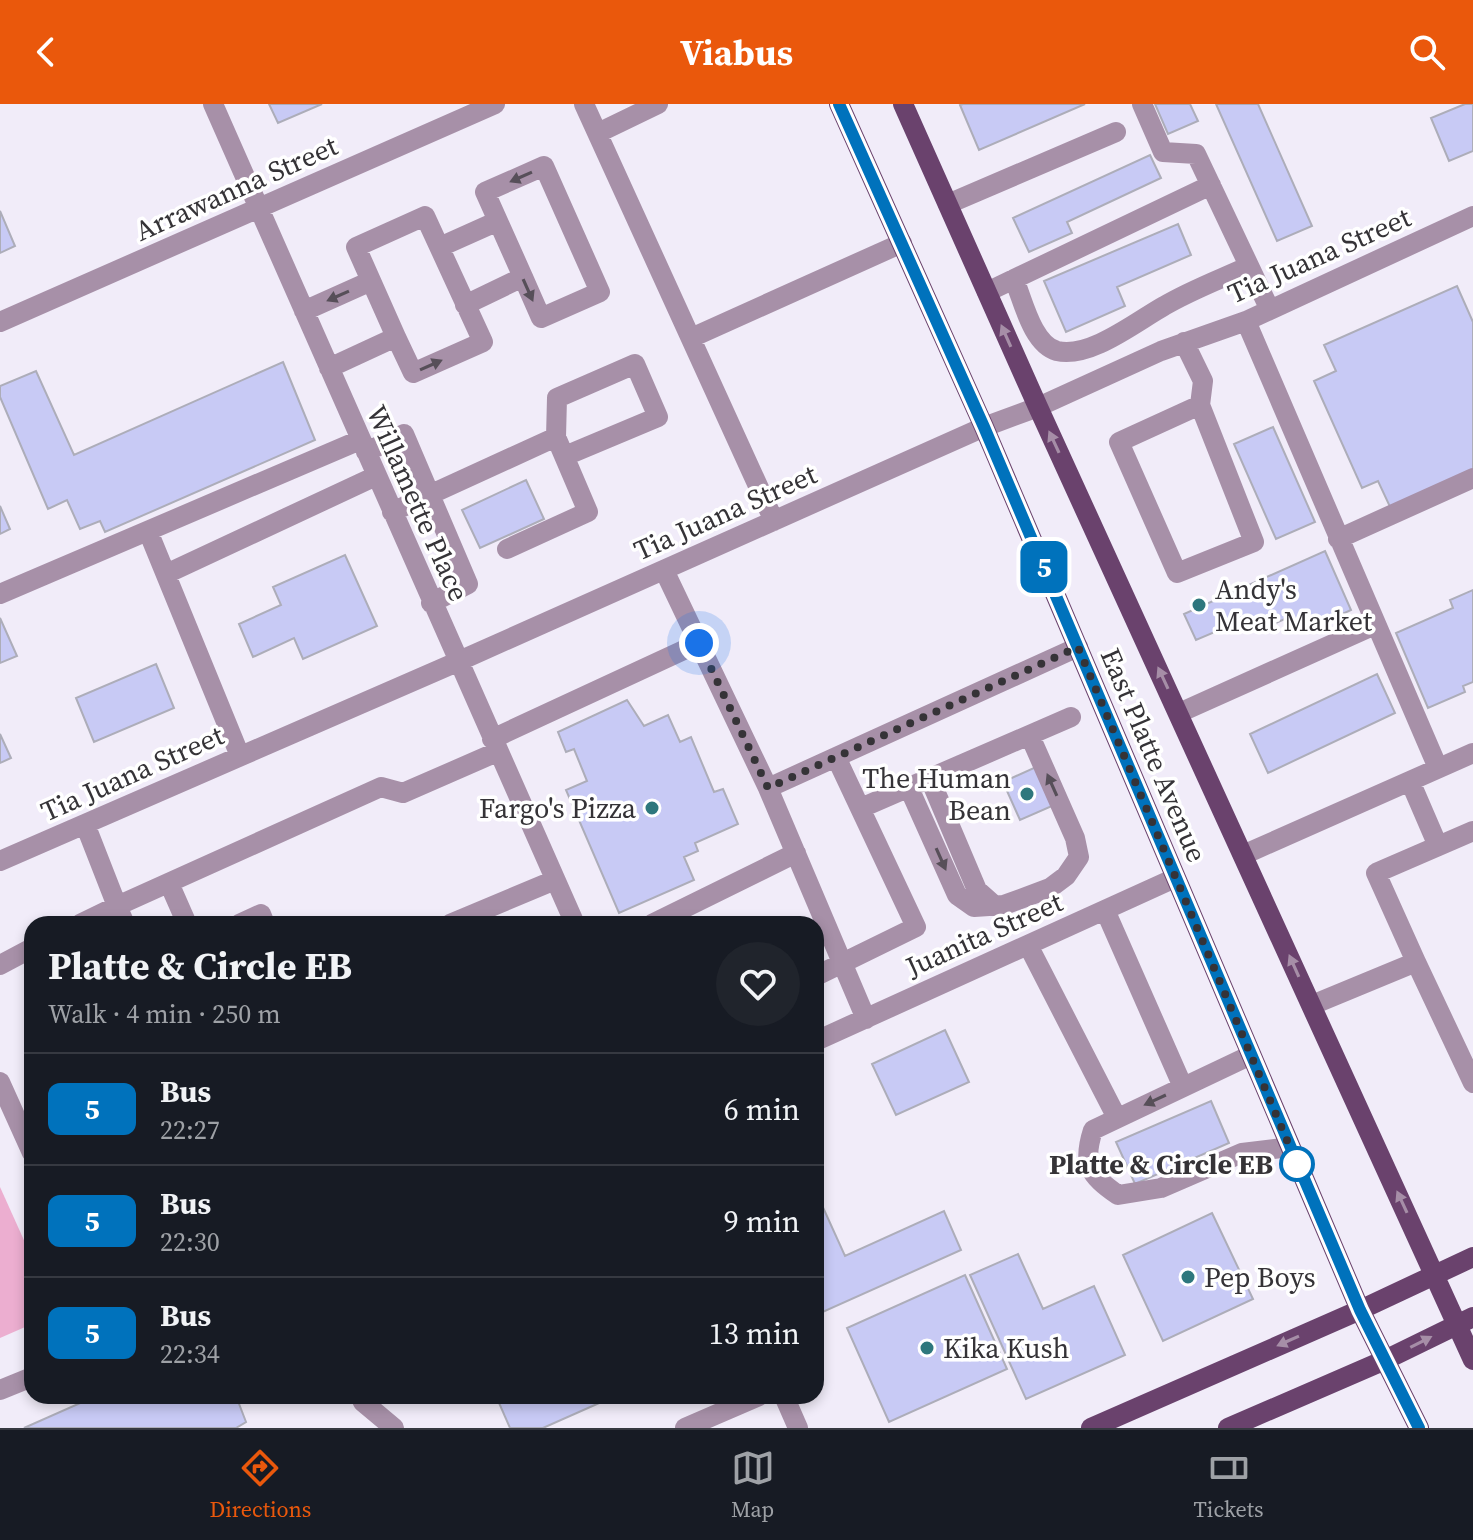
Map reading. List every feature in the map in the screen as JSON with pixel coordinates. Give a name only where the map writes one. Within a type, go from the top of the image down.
[{"type":"main road","name":"East Platte Avenue","points":[[839,104],[984,427],[1360,1310],[1419,1428]]},
{"type":"main road","name":"East Platte Avenue","points":[[903,104],[1434,1273],[1465,1320],[1473,1360]]},
{"type":"main road","points":[[1091,1428],[1473,1257]]},
{"type":"main road","points":[[1228,1428],[1385,1360],[1465,1320]]},
{"type":"street","name":"Willamette Place","points":[[213,104],[571,916]]},
{"type":"street","name":"Arrawanna Street","points":[[0,322],[495,104]]},
{"type":"street","points":[[584,104],[774,521]]},
{"type":"street","points":[[598,133],[658,104]]},
{"type":"street","points":[[1142,104],[1163,152],[1196,154],[1270,310]]},
{"type":"street","points":[[948,204],[1116,132]]},
{"type":"street","points":[[544,166],[600,292],[541,318],[523,277],[485,192],[544,166]]},
{"type":"street","points":[[987,292],[1211,185]]},
{"type":"street","points":[[425,216],[440,247],[483,342],[413,373],[356,247],[425,216]]},
{"type":"street","name":"Tia Juana Street","points":[[0,861],[984,427],[1038,407],[1161,351],[1246,321],[1473,216]]},
{"type":"street","points":[[440,247],[498,221]]},
{"type":"street","points":[[691,338],[902,243]]},
{"type":"street","points":[[1014,279],[1038,337],[1056,351],[1074,351],[1096,345],[1165,305],[1249,266]]},
{"type":"street","points":[[465,305],[523,277]]},
{"type":"street","points":[[304,311],[371,281]]},
{"type":"street","points":[[1146,318],[1161,351]]},
{"type":"street","points":[[1246,321],[1438,768]]},
{"type":"street","points":[[329,368],[396,337]]},
{"type":"street","points":[[1184,342],[1203,381],[1200,405],[1254,542],[1177,573],[1119,442],[1200,405]]},
{"type":"street","points":[[507,549],[588,512],[556,437],[557,398],[635,364],[658,417],[565,456]]},
{"type":"street","points":[[0,594],[148,531],[363,446],[404,434],[468,584],[431,603]]},
{"type":"street","points":[[392,512],[556,437]]},
{"type":"street","points":[[166,574],[376,476]]},
{"type":"street","points":[[1338,539],[1473,478]]},
{"type":"street","points":[[148,531],[240,756]]},
{"type":"street","points":[[664,570],[768,788],[822,916]]},
{"type":"street","points":[[1179,713],[1375,625]]},
{"type":"street","points":[[85,824],[121,915],[169,883],[381,787],[403,793],[699,643]]},
{"type":"street","points":[[768,788],[1078,647]]},
{"type":"street","points":[[861,808],[1071,717]]},
{"type":"street","points":[[909,788],[957,895],[974,907],[995,906],[1050,888],[1066,876],[1079,857],[1075,838],[1030,736]]},
{"type":"street","points":[[1243,855],[1473,753]]},
{"type":"street","points":[[824,972],[916,927],[836,757]]},
{"type":"street","points":[[930,779],[977,890],[995,906]]},
{"type":"street","points":[[1410,781],[1438,846]]},
{"type":"street","points":[[1473,831],[1376,873],[1473,1083]]},
{"type":"street","points":[[668,916],[796,853]]},
{"type":"street","name":"Juanita Street","points":[[824,1037],[1175,878]]},
{"type":"street","points":[[469,916],[555,880]]},
{"type":"street","points":[[169,883],[183,916]]},
{"type":"street","points":[[1105,910],[1183,1087]]},
{"type":"street","points":[[824,920],[866,1019]]},
{"type":"street","points":[[1028,945],[1117,1118]]},
{"type":"street","points":[[0,965],[24,952]]},
{"type":"street","points":[[1312,1005],[1416,962]]},
{"type":"street","points":[[1251,1055],[1093,1130],[1085,1153],[1097,1180],[1118,1195],[1161,1188],[1242,1153],[1290,1147]]},
{"type":"street","points":[[0,1082],[24,1135]]},
{"type":"street","points":[[0,1390],[24,1380]]},
{"type":"street","points":[[365,1404],[394,1428]]},
{"type":"street","points":[[685,1428],[740,1404]]},
{"type":"street","points":[[788,1404],[798,1428]]},
{"type":"shaded area","points":[[0,1187],[24,1240],[24,1328],[0,1338]]},
{"type":"building","points":[[269,104],[322,104],[278,123]]},
{"type":"building","points":[[1085,104],[979,150],[960,105]]},
{"type":"building","points":[[1155,104],[1190,104],[1198,121],[1168,134]]},
{"type":"building","points":[[1216,104],[1258,104],[1312,226],[1277,241]]},
{"type":"building","points":[[1465,104],[1473,104],[1473,151],[1449,161],[1431,118]]},
{"type":"building","points":[[1150,155],[1161,178],[1067,222],[1072,233],[1029,252],[1013,218]]},
{"type":"building","points":[[0,211],[15,246],[0,253]]},
{"type":"building","points":[[1178,224],[1191,255],[1117,287],[1125,306],[1066,332],[1044,281]]},
{"type":"building","points":[[1457,286],[1473,322],[1473,475],[1392,511],[1378,481],[1362,488],[1314,381],[1336,371],[1324,345]]},
{"type":"building","points":[[283,362],[315,440],[105,532],[100,521],[80,529],[67,500],[48,509],[0,397],[0,386],[36,371],[74,455]]},
{"type":"building","points":[[1273,427],[1315,522],[1276,539],[1234,444]]},
{"type":"building","points":[[526,480],[544,519],[480,548],[462,510]]},
{"type":"building","points":[[0,506],[10,529],[0,534]]},
{"type":"building","points":[[1325,551],[1351,610],[1321,624],[1318,616],[1293,627],[1289,617],[1267,627],[1264,620],[1241,630],[1238,622],[1196,640],[1184,614]]},
{"type":"building","points":[[345,555],[377,626],[303,659],[294,638],[253,657],[239,624],[281,605],[273,587]]},
{"type":"building","points":[[1473,590],[1473,682],[1463,686],[1465,692],[1428,708],[1396,633],[1453,608],[1450,600]]},
{"type":"building","points":[[0,618],[17,656],[0,663]]},
{"type":"building","points":[[156,664],[174,708],[94,742],[76,698]]},
{"type":"building","points":[[1377,674],[1395,713],[1268,773],[1250,734]]},
{"type":"building","name":"Fargo's Pizza","points":[[627,700],[644,726],[668,715],[680,742],[691,737],[714,792],[723,789],[738,824],[695,843],[698,851],[684,857],[694,880],[619,913],[566,790],[587,781],[574,749],[566,752],[558,732]]},
{"type":"building","points":[[0,734],[11,758],[0,763]]},
{"type":"building","name":"The Human Bean","points":[[1036,767],[1052,806],[1020,820],[1003,782]]},
{"type":"building","points":[[945,1030],[969,1082],[896,1115],[872,1064]]},
{"type":"building","points":[[1211,1101],[1229,1143],[1135,1184],[1116,1142]]},
{"type":"building","points":[[824,1210],[845,1256],[944,1211],[961,1250],[824,1311]]},
{"type":"building","name":"Pep Boys","points":[[1212,1213],[1253,1299],[1163,1341],[1123,1255]]},
{"type":"building","points":[[1018,1254],[1043,1309],[1094,1286],[1125,1355],[1026,1399],[970,1275]]},
{"type":"building","name":"Kika Kush","points":[[965,1275],[1007,1369],[889,1422],[847,1328]]},
{"type":"building","points":[[78,1404],[239,1404],[246,1422],[236,1428],[24,1428]]},
{"type":"building","points":[[500,1404],[597,1404],[543,1428],[510,1428]]},
{"type":"bus line","name":"5","points":[[839,104],[984,427],[1360,1310],[1419,1428]]},
{"type":"place","name":"Andy's Meat Market","points":[[1199,605]]},
{"type":"place","name":"The Human Bean","points":[[1027,794]]},
{"type":"place","name":"Fargo's Pizza","points":[[652,808]]},
{"type":"place","name":"Platte & Circle EB","points":[[1297,1164]]},
{"type":"place","name":"Pep Boys","points":[[1188,1277]]},
{"type":"place","name":"Kika Kush","points":[[927,1348]]},
{"type":"route","points":[[699,643],[768,788],[1078,647],[1300,1171],[1297,1164]]}]
